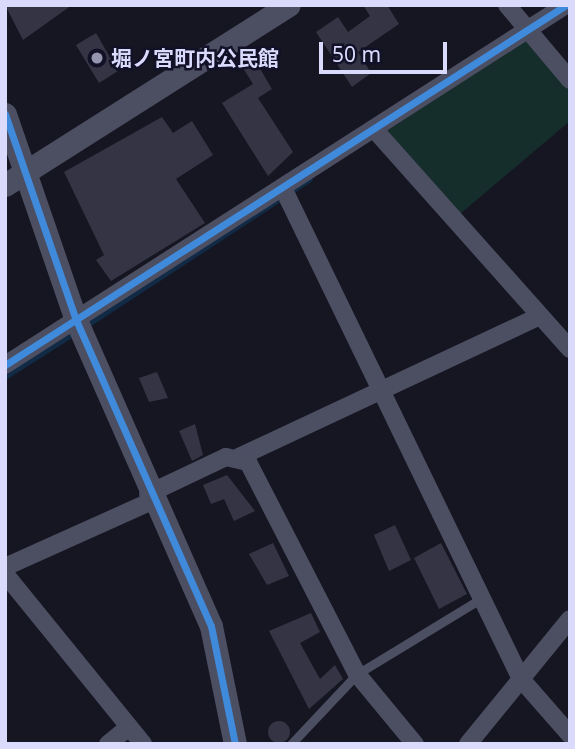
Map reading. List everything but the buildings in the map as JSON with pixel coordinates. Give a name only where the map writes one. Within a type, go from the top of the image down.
[{"type":"street","points":[[5,185],[289,5]]},
{"type":"street","points":[[507,5],[570,80]]},
{"type":"street","points":[[5,365],[566,5]]},
{"type":"street","points":[[5,114],[76,320],[150,497],[211,626],[235,744]]},
{"type":"street","points":[[374,129],[570,349]]},
{"type":"street","points":[[283,188],[521,679],[570,735]]},
{"type":"street","points":[[5,567],[226,457],[239,457],[383,394],[540,316]]},
{"type":"street","points":[[239,457],[248,462],[357,674],[415,744]]},
{"type":"street","points":[[5,574],[142,744]]},
{"type":"street","points":[[468,744],[570,619]]},
{"type":"street","points":[[108,744],[129,727]]},
{"type":"lane","points":[[291,744],[357,674],[482,598]]},
{"type":"green space","points":[[528,30],[570,80],[570,121],[454,219],[374,129]]},
{"type":"waterway","points":[[84,327],[310,179]]},
{"type":"waterway","points":[[5,377],[76,332]]},
{"type":"cycle path","points":[[5,365],[566,5]]},
{"type":"cycle path","points":[[5,114],[76,320],[211,626],[235,744]]},
{"type":"place","name":"堀ノ宮町内公民館","points":[[97,58]]}]
